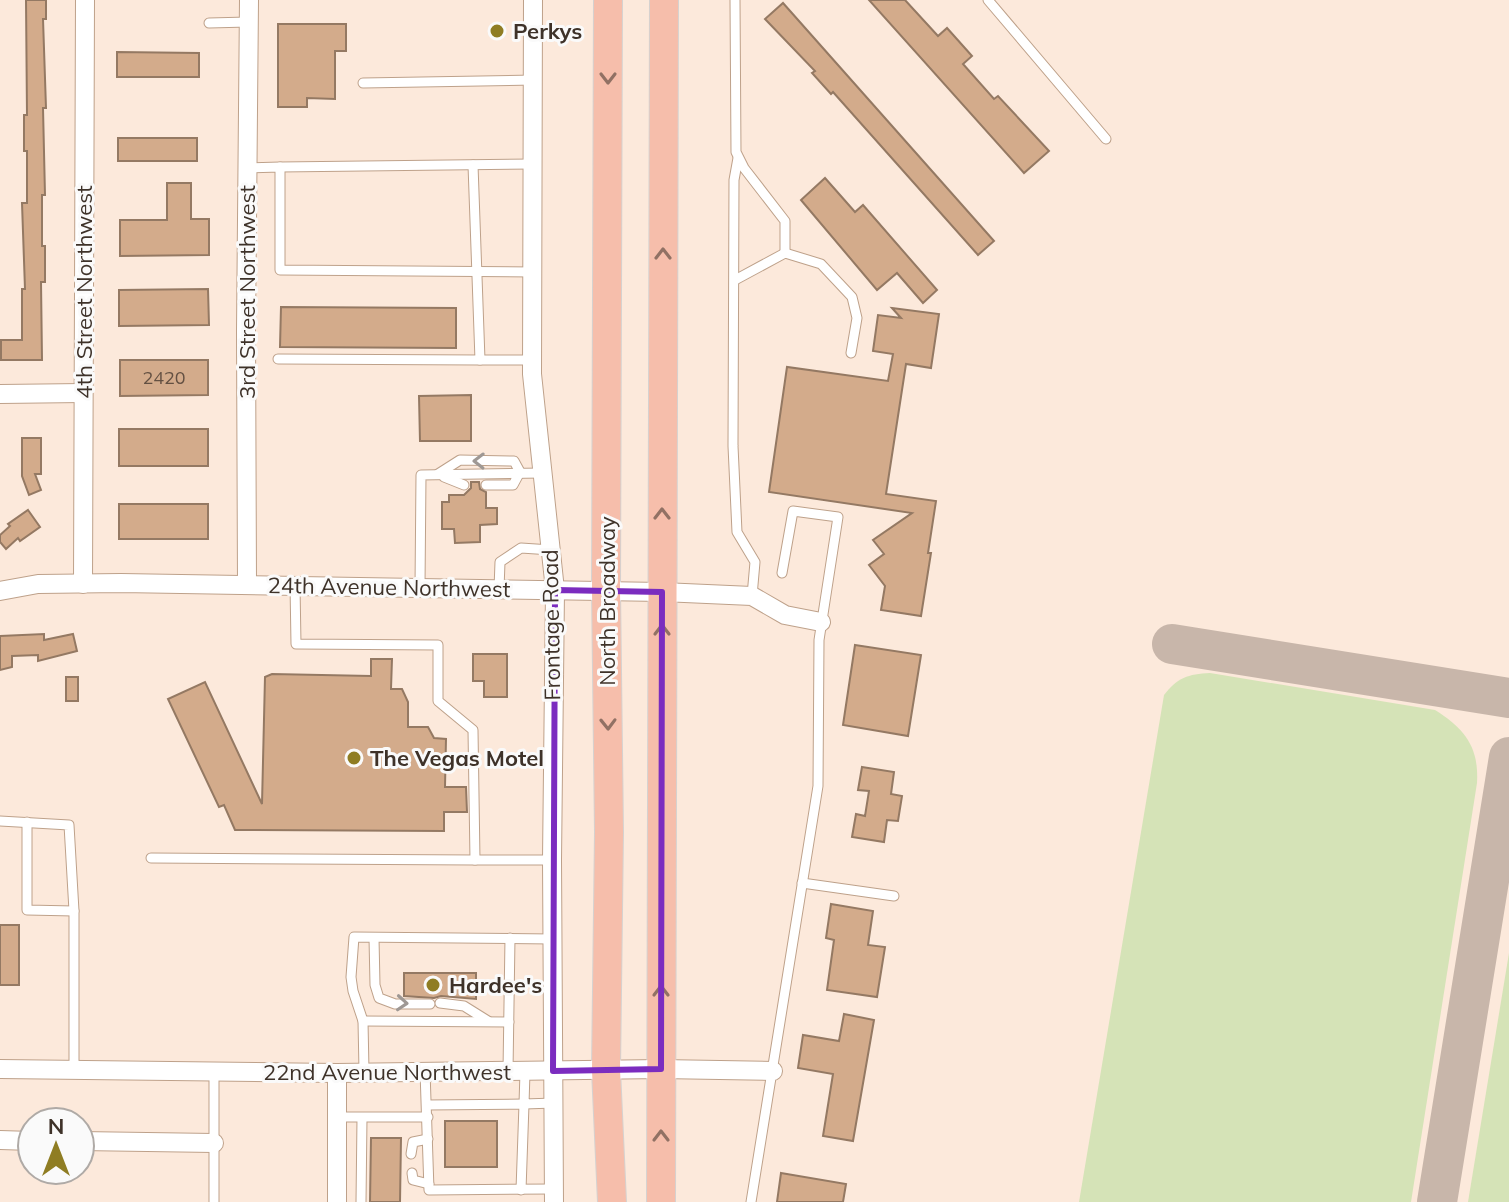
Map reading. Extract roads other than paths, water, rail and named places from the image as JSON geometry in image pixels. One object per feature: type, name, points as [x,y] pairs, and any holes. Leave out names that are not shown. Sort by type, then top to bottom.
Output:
[{"type":"main road","name":"North Broadway","points":[[608,0],[606,590],[609,832],[606,1070],[612,1202]]},
{"type":"main road","points":[[661,1202],[664,0]]},
{"type":"street","name":"4th Street Northwest","points":[[83,584],[85,0]]},
{"type":"street","name":"3rd Street Northwest","points":[[247,584],[249,0]]},
{"type":"street","name":"Frontage Road","points":[[533,0],[532,360],[555,590],[552,860],[554,1196]]},
{"type":"street","points":[[0,394],[83,393]]},
{"type":"street","name":"24th Avenue Northwest","points":[[0,591],[38,584],[295,584],[662,592],[752,596],[785,615],[821,622]]},
{"type":"street","name":"22nd Avenue Northwest","points":[[0,1069],[337,1073],[661,1069],[773,1071]]},
{"type":"street","points":[[337,1073],[337,1202]]},
{"type":"street","points":[[96,1141],[214,1143]]},
{"type":"lane","points":[[735,0],[734,134],[738,158],[734,180],[733,446],[737,532],[755,562],[752,596]]},
{"type":"lane","points":[[988,0],[1106,139]]},
{"type":"lane","points":[[209,23],[248,22]]},
{"type":"lane","points":[[363,83],[534,80]]},
{"type":"lane","points":[[738,158],[785,221],[785,253]]},
{"type":"lane","points":[[247,168],[533,164]]},
{"type":"lane","points":[[473,165],[480,360]]},
{"type":"lane","points":[[280,167],[280,270],[534,272]]},
{"type":"lane","points":[[735,280],[785,253],[821,264],[852,297],[857,318],[851,353]]},
{"type":"lane","points":[[278,359],[532,360]]},
{"type":"lane","points":[[486,485],[513,485],[520,472]]},
{"type":"lane","points":[[420,587],[421,475],[543,473]]},
{"type":"lane","points":[[437,475],[464,485]]},
{"type":"lane","points":[[751,1202],[818,786],[821,622],[838,517],[793,511],[782,573]]},
{"type":"lane","points":[[499,589],[500,562],[521,548],[551,550]]},
{"type":"lane","points":[[295,584],[296,644],[438,645],[438,701],[473,730],[475,860]]},
{"type":"lane","points":[[0,821],[69,825],[74,911],[74,1069]]},
{"type":"lane","points":[[27,822],[27,910],[74,911]]},
{"type":"lane","points":[[151,858],[552,860]]},
{"type":"lane","points":[[802,883],[894,896]]},
{"type":"lane","points":[[364,1071],[363,1021],[351,977],[354,937],[553,939]]},
{"type":"lane","points":[[374,938],[375,985],[379,998],[395,1004],[464,1006],[489,1022]]},
{"type":"lane","points":[[510,938],[509,1022],[524,1104],[521,1190]]},
{"type":"lane","points":[[363,1021],[509,1022]]},
{"type":"lane","points":[[214,1071],[214,1202]]},
{"type":"lane","points":[[425,1071],[429,1190],[521,1190],[554,1196]]},
{"type":"lane","points":[[427,1105],[554,1103]]},
{"type":"lane","points":[[338,1117],[428,1117]]},
{"type":"lane","points":[[361,1202],[362,1118]]},
{"type":"lane","points":[[411,1154],[413,1142],[428,1139]]},
{"type":"lane","points":[[412,1173],[413,1180],[429,1184]]},
{"type":"place","name":"Perkys","points":[[497,31]]},
{"type":"place","name":"The Vegas Motel","points":[[354,758]]},
{"type":"place","name":"Hardee's","points":[[433,985]]}]
